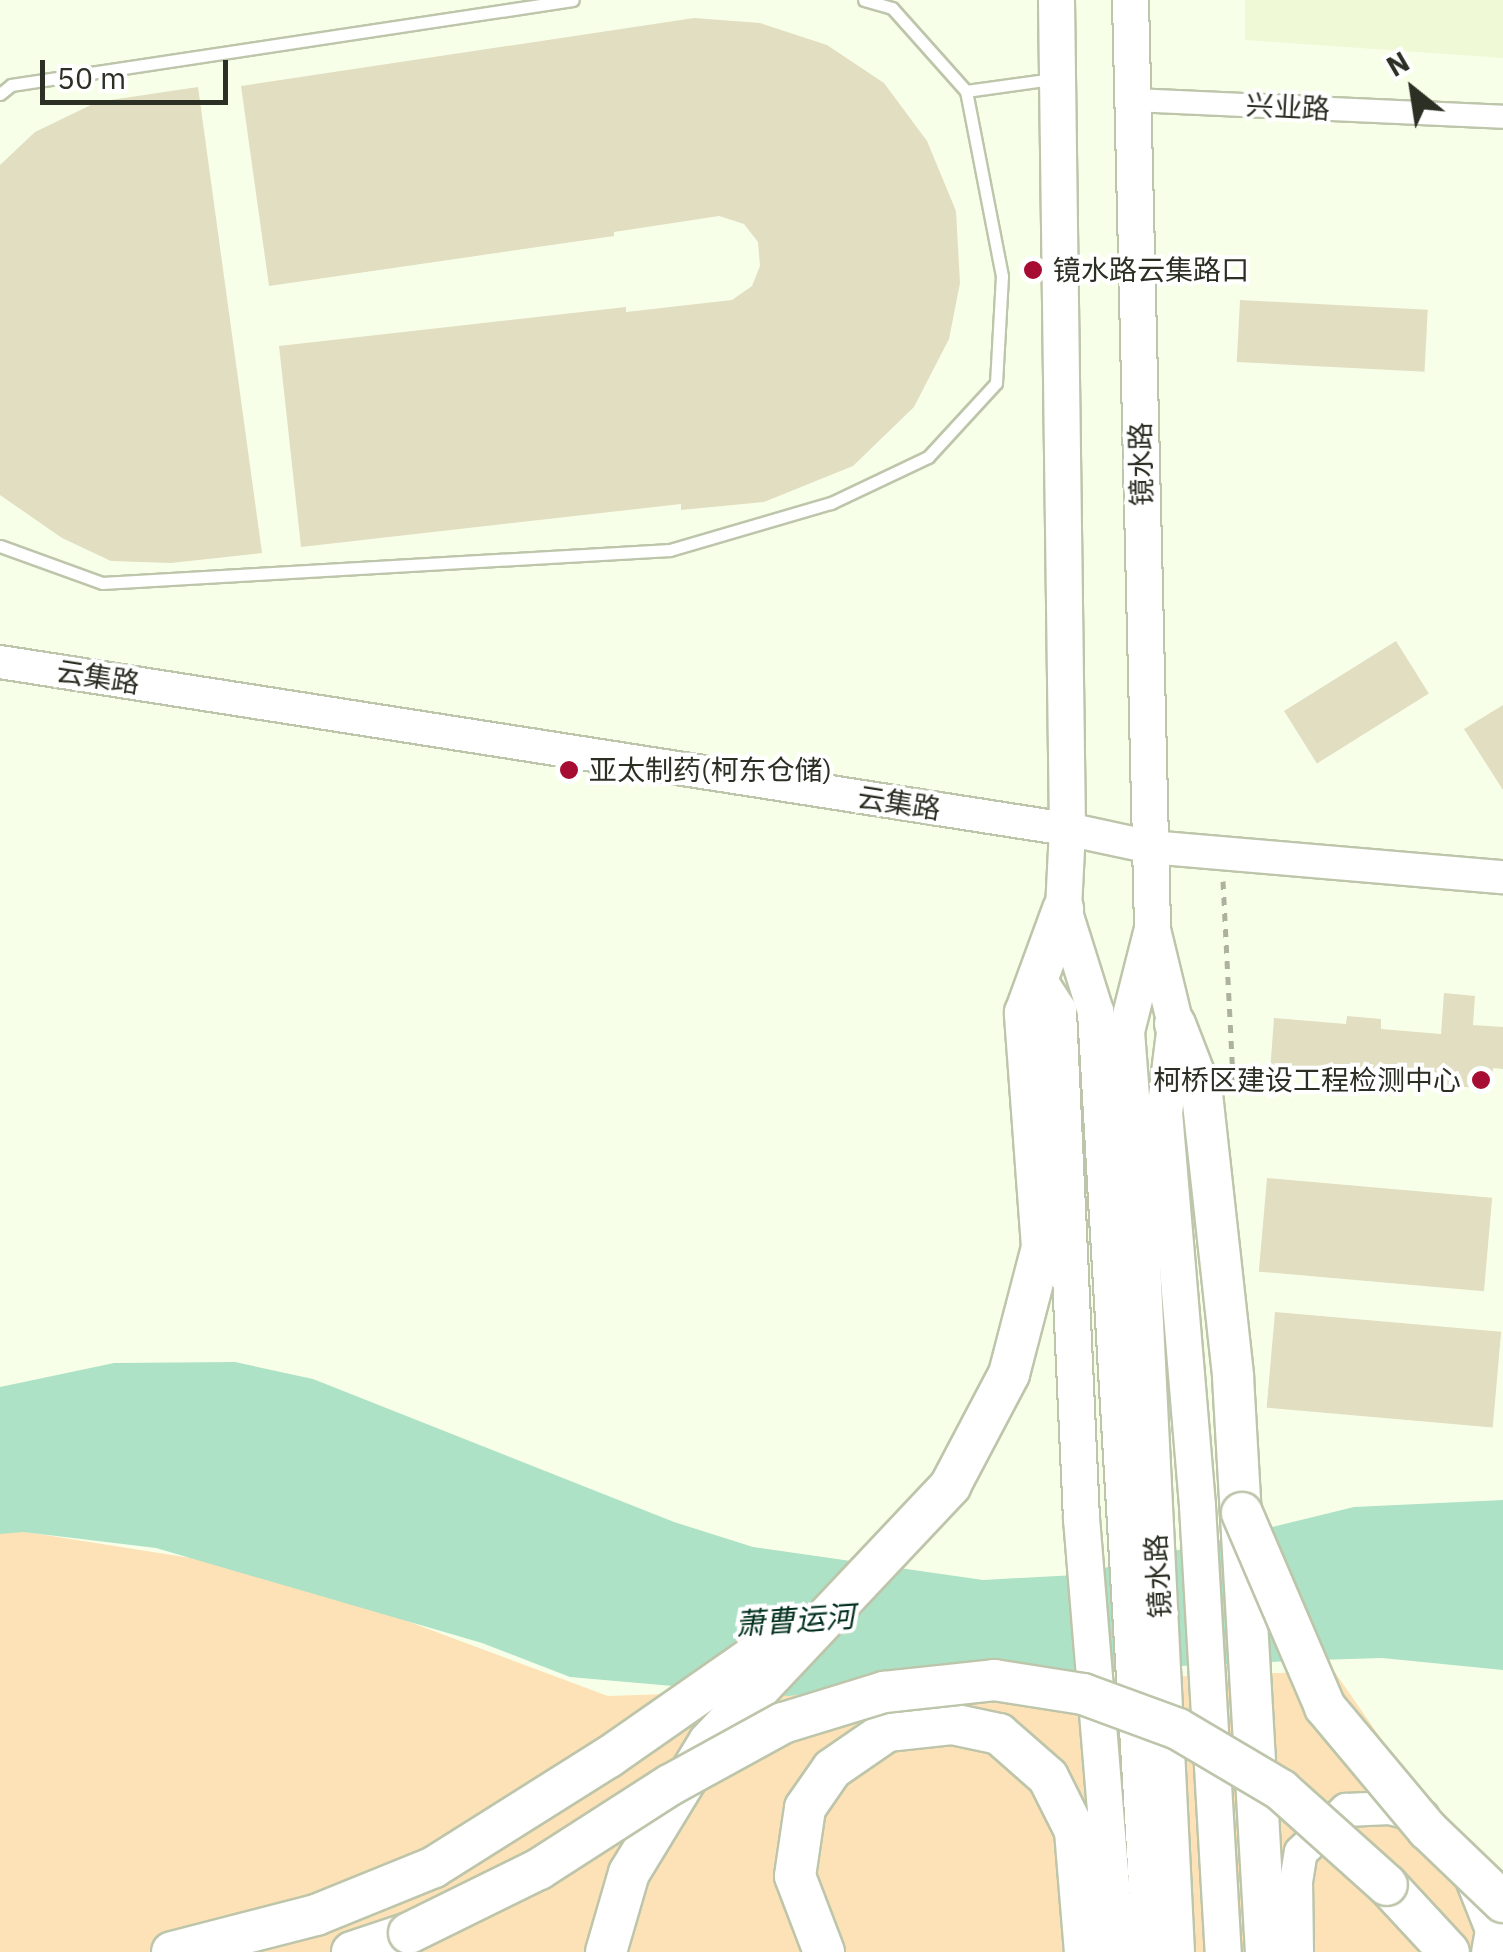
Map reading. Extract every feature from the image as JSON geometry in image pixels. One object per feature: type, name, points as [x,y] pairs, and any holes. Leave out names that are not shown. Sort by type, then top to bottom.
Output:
[{"type":"highway","points":[[606,1952],[629,1873],[708,1742],[950,1486],[1009,1374],[1042,1247],[1025,1013],[1063,909]]},
{"type":"highway","points":[[1175,1024],[1202,1094],[1233,1376],[1266,1952]]},
{"type":"highway","points":[[1242,1513],[1324,1706],[1428,1830],[1503,1902]]},
{"type":"highway","points":[[172,1952],[316,1915],[434,1867],[609,1757],[856,1585]]},
{"type":"highway","points":[[352,1952],[409,1933],[539,1869],[670,1784],[783,1724],[884,1692],[994,1680],[1083,1694],[1162,1723],[1264,1780],[1387,1885],[1449,1952]]},
{"type":"highway","points":[[824,1952],[795,1876],[805,1808],[832,1769],[886,1731],[952,1724],[998,1734],[1048,1776],[1074,1830],[1085,1952]]},
{"type":"main road","points":[[1056,0],[1067,829],[1063,909],[1094,1011],[1124,1201]]},
{"type":"main road","name":"镜水路","points":[[1130,0],[1152,929]]},
{"type":"main road","points":[[1152,929],[1175,1024],[1164,1112],[1197,1506],[1224,1952]]},
{"type":"main road","points":[[1150,1952],[1124,1201],[1126,1031],[1152,929]]},
{"type":"main road","points":[[1036,976],[1058,1010],[1081,1518],[1095,1732],[1117,1952]]},
{"type":"main road","name":"镜水路","points":[[1124,1201],[1176,1952]]},
{"type":"street","name":"兴业路","points":[[1132,100],[1503,117]]},
{"type":"street","name":"云集路","points":[[0,662],[1067,829],[1150,846],[1503,877]]},
{"type":"street","points":[[1297,1952],[1296,1882],[1301,1852],[1346,1810],[1390,1808],[1432,1819],[1474,1880],[1492,1930],[1488,1952]]},
{"type":"lane","points":[[0,94],[11,85],[572,0]]},
{"type":"lane","points":[[0,546],[102,582],[670,550],[831,503],[928,457],[996,383],[1002,276],[966,92],[892,8],[864,0]]},
{"type":"lane","points":[[966,92],[1057,79]]},
{"type":"path","points":[[1222,853],[1233,1086]]},
{"type":"shaded area","points":[[1245,0],[1503,0],[1503,58],[1245,40]]},
{"type":"shaded area","points":[[0,1531],[273,1571],[608,1696],[1334,1671],[1398,1763],[1491,1876],[1500,1952],[0,1952]]},
{"type":"water","name":"萧曹运河","points":[[235,1362],[313,1379],[674,1522],[753,1547],[983,1580],[1076,1575],[1354,1507],[1503,1500],[1503,1670],[1382,1658],[1316,1660],[977,1675],[788,1696],[570,1677],[482,1643],[156,1548],[23,1532],[0,1534],[0,1387],[114,1363]]},
{"type":"building","points":[[694,18],[760,23],[827,45],[884,83],[927,141],[956,211],[960,283],[949,339],[914,407],[853,466],[764,502],[681,510],[681,504],[301,547],[279,346],[626,307],[626,312],[732,300],[752,286],[760,266],[758,242],[744,224],[719,216],[614,232],[614,236],[269,286],[241,86]]},
{"type":"building","points":[[198,87],[262,553],[171,563],[111,561],[62,538],[0,495],[0,165],[35,132],[97,102]]},
{"type":"building","points":[[1240,300],[1428,310],[1424,372],[1237,362]]},
{"type":"building","points":[[1396,641],[1429,694],[1317,764],[1284,711]]},
{"type":"building","points":[[1503,705],[1503,790],[1464,729]]},
{"type":"building","points":[[1444,993],[1475,996],[1473,1025],[1503,1027],[1503,1069],[1493,1068],[1491,1089],[1270,1072],[1274,1018],[1346,1024],[1347,1016],[1381,1019],[1381,1029],[1441,1034]]},
{"type":"building","points":[[1267,1178],[1492,1198],[1484,1291],[1259,1272]]},
{"type":"building","points":[[1275,1312],[1501,1332],[1493,1427],[1267,1408]]},
{"type":"place","name":"镜水路云集路口","points":[[1033,270]]},
{"type":"place","name":"亚太制药(柯东仓储)","points":[[569,770]]},
{"type":"place","name":"柯桥区建设工程检测中心","points":[[1481,1080]]}]
